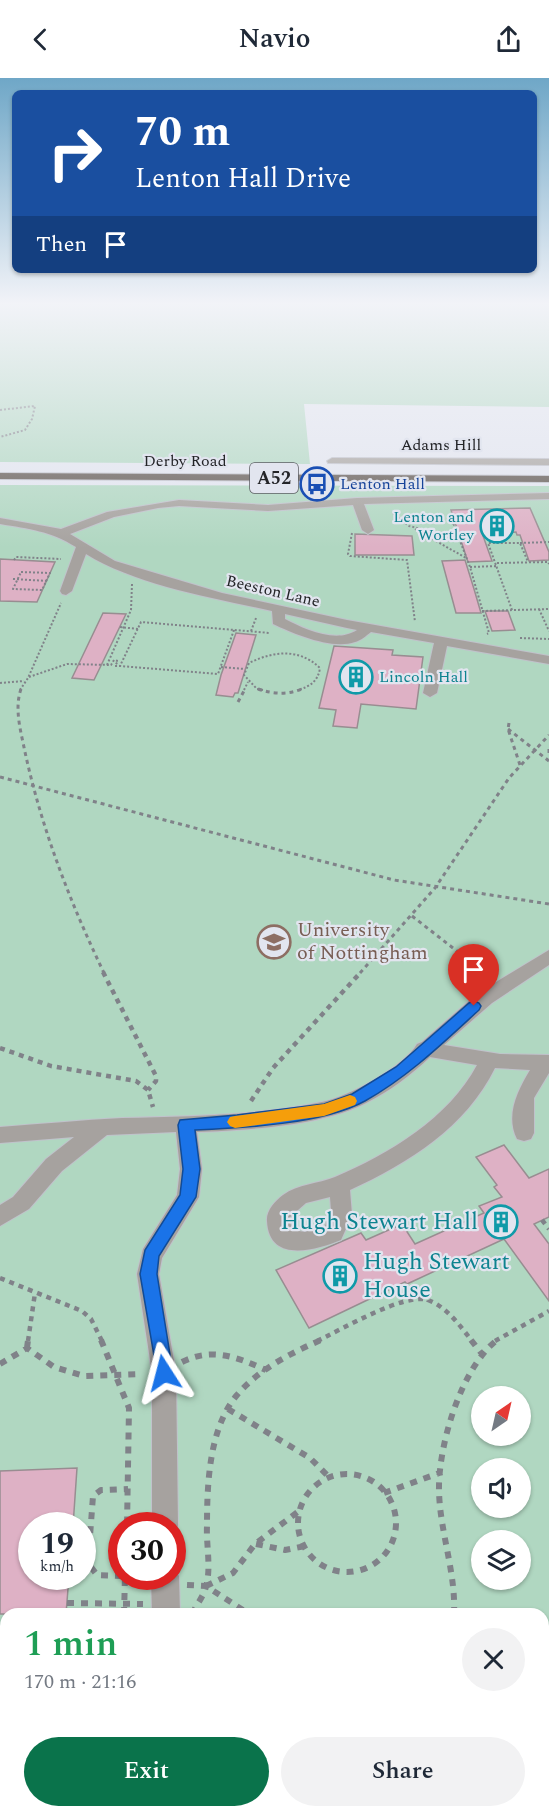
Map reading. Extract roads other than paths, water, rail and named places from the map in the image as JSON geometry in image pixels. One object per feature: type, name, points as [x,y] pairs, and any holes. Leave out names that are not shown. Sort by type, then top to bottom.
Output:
[{"type":"highway","name":"Derby Road","points":[[0,476],[549,479]]},
{"type":"street","name":"Adams Hill","points":[[332,460],[549,462]]},
{"type":"street","points":[[61,533],[111,514],[158,505],[198,502],[268,508],[376,500],[516,501],[549,496]]},
{"type":"street","points":[[357,501],[368,530]]},
{"type":"street","name":"Beeston Lane","points":[[0,521],[29,524],[61,533],[111,564],[134,572],[278,609],[278,621],[293,629],[314,635],[352,639],[368,628],[441,641]]},
{"type":"street","points":[[49,581],[68,586],[82,547]]},
{"type":"street","points":[[430,693],[441,641],[549,660]]},
{"type":"street","points":[[0,1135],[103,1127],[237,1122],[324,1110],[358,1098],[402,1071],[464,1015],[502,986],[549,956]]},
{"type":"street","points":[[424,1049],[490,1059],[546,1064],[524,1098],[522,1117],[524,1133]]},
{"type":"street","points":[[338,1186],[368,1172],[442,1123],[470,1095],[490,1059]]},
{"type":"street","points":[[165,1512],[164,1373],[148,1274],[151,1256],[160,1237],[188,1197],[192,1169],[186,1125]]},
{"type":"street","points":[[0,1217],[21,1203],[54,1165],[103,1127]]},
{"type":"place","name":"Lenton Hall","points":[[317,484]]},
{"type":"place","name":"Lenton and Wortley","points":[[497,526]]},
{"type":"place","name":"Lincoln Hall","points":[[356,677]]},
{"type":"place","name":"University of Nottingham","points":[[274,942]]},
{"type":"place","name":"Hugh Stewart Hall","points":[[501,1222]]},
{"type":"place","name":"Hugh Stewart House","points":[[340,1276]]}]
